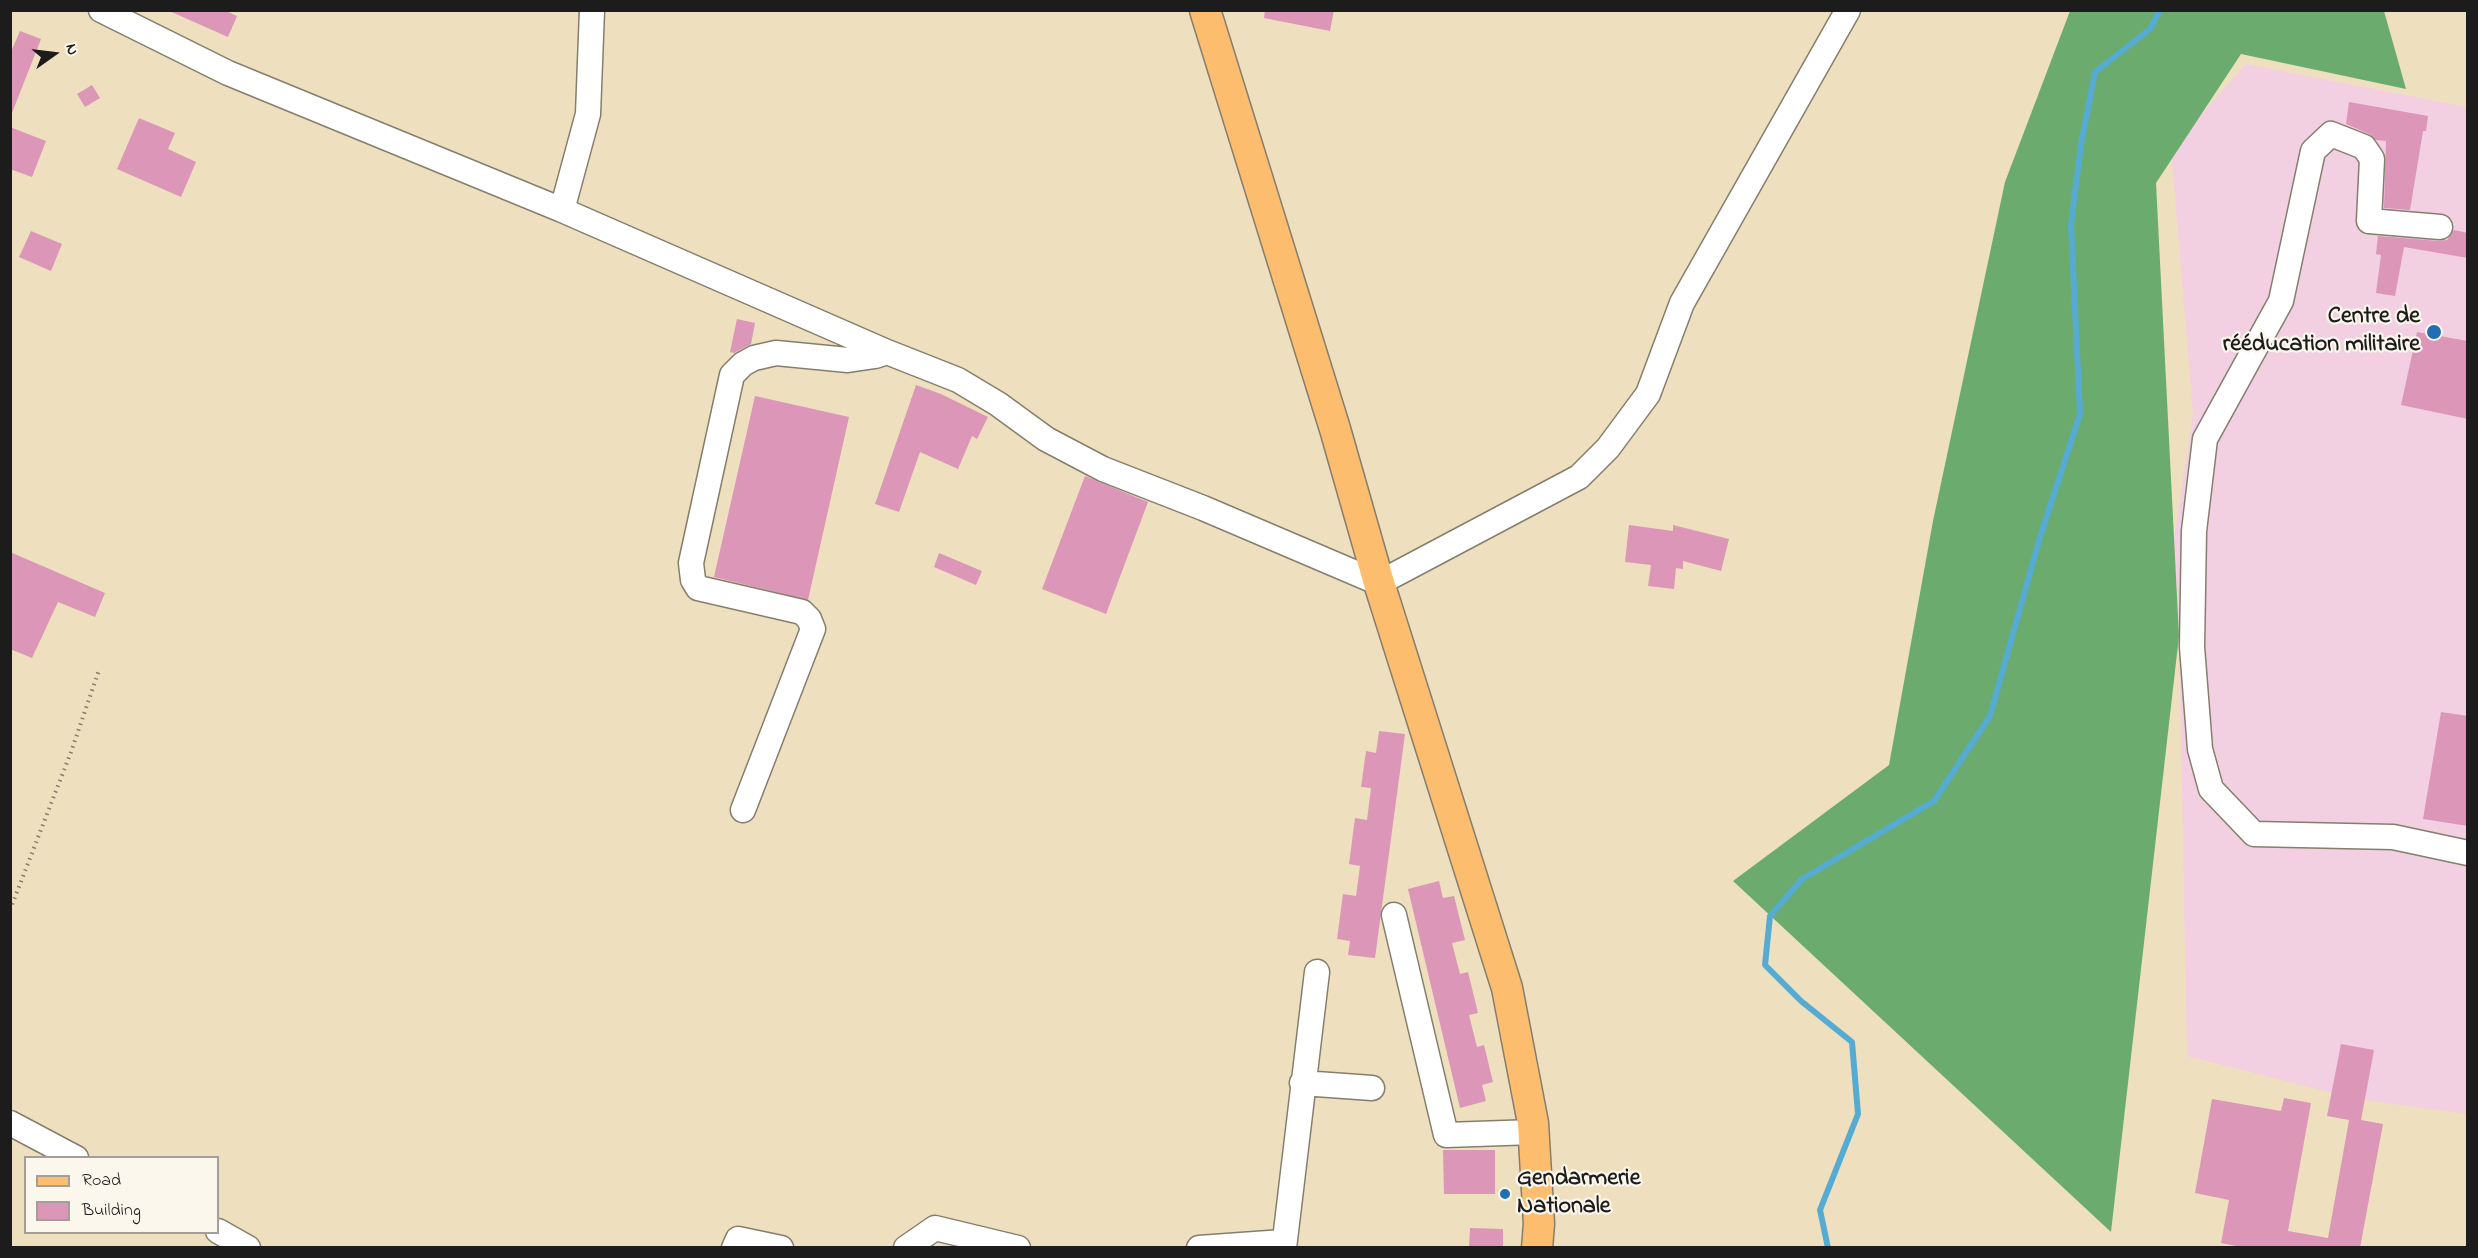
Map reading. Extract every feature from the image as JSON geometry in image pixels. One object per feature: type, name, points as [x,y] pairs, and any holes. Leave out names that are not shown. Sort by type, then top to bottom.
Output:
[{"type":"main road","points":[[1205,10],[1335,429],[1379,583],[1507,988],[1534,1132],[1539,1224],[1537,1248]]},
{"type":"street","points":[[102,10],[228,72],[562,210],[887,352],[958,380],[998,404],[1046,439],[1102,469],[1203,508],[1379,583],[1579,477],[1608,448],[1648,394],[1682,303],[1848,10]]},
{"type":"street","points":[[562,210],[588,114],[592,10]]},
{"type":"street","points":[[2429,226],[2369,221],[2372,159],[2364,147],[2331,134],[2313,151],[2281,301],[2205,439],[2194,531],[2192,647],[2200,749],[2211,789],[2254,834],[2393,837],[2468,853]]},
{"type":"street","points":[[743,810],[813,629],[809,619],[802,612],[698,588],[693,580],[692,563],[732,375],[743,364],[754,358],[776,353],[848,360],[887,352]]},
{"type":"street","points":[[1394,915],[1446,1135],[1534,1132]]},
{"type":"street","points":[[1199,1248],[1284,1245],[1317,972]]},
{"type":"street","points":[[1302,1083],[1372,1088]]},
{"type":"street","points":[[10,1123],[72,1156]]},
{"type":"street","points":[[906,1248],[935,1228],[1018,1248]]},
{"type":"street","points":[[219,1232],[248,1248]]},
{"type":"street","points":[[734,1248],[738,1239],[782,1248]]},
{"type":"path","points":[[10,910],[71,752],[99,670]]},
{"type":"shaded area","points":[[2246,64],[2467,107],[2467,1114],[2356,1099],[2187,1056],[2179,634],[2174,539],[2193,414],[2171,148]]},
{"type":"green space","points":[[2070,11],[2384,11],[2406,89],[2241,54],[2156,183],[2179,636],[2111,1232],[1733,881],[1889,765],[1933,521],[2005,182]]},
{"type":"building","points":[[167,10],[224,10],[237,16],[228,37]]},
{"type":"building","points":[[1265,10],[1334,10],[1330,31],[1264,18]]},
{"type":"building","points":[[20,31],[41,39],[12,113],[10,54]]},
{"type":"building","points":[[92,85],[100,98],[85,107],[77,94]]},
{"type":"building","points":[[2349,102],[2428,116],[2426,131],[2423,131],[2410,210],[2384,208],[2386,141],[2376,140],[2369,134],[2346,124]]},
{"type":"building","points":[[139,118],[175,133],[168,149],[196,162],[181,197],[117,169]]},
{"type":"building","points":[[10,127],[46,141],[32,177],[10,169]]},
{"type":"building","points":[[2454,230],[2468,233],[2468,258],[2404,247],[2395,296],[2376,293],[2381,255],[2376,254],[2378,236],[2439,241],[2447,240]]},
{"type":"building","points":[[31,231],[62,244],[51,271],[19,257]]},
{"type":"building","points":[[737,319],[755,323],[751,344],[734,353],[730,352]]},
{"type":"building","points":[[2417,332],[2468,341],[2468,419],[2401,405]]},
{"type":"building","points":[[916,385],[941,394],[988,417],[977,439],[972,436],[958,469],[920,452],[899,512],[875,504]]},
{"type":"building","points":[[755,396],[849,417],[808,600],[714,577]]},
{"type":"building","points":[[1085,476],[1148,502],[1106,614],[1042,589]]},
{"type":"building","points":[[1629,525],[1673,531],[1673,525],[1729,539],[1721,571],[1683,561],[1683,569],[1676,568],[1674,589],[1648,586],[1651,565],[1625,562]]},
{"type":"building","points":[[10,552],[105,593],[95,617],[58,602],[32,658],[10,649]]},
{"type":"building","points":[[939,553],[982,571],[976,585],[934,567]]},
{"type":"building","points":[[2441,712],[2468,716],[2468,826],[2423,819]]},
{"type":"building","points":[[1379,731],[1405,734],[1375,958],[1348,955],[1350,941],[1337,939],[1343,894],[1356,896],[1360,866],[1349,864],[1355,818],[1367,820],[1371,788],[1361,787],[1366,751],[1376,753]]},
{"type":"building","points":[[1439,881],[1443,898],[1454,896],[1465,940],[1452,943],[1460,974],[1468,972],[1478,1013],[1469,1015],[1477,1047],[1484,1045],[1493,1082],[1482,1085],[1486,1101],[1460,1108],[1408,889]]},
{"type":"building","points":[[2341,1044],[2374,1050],[2361,1120],[2383,1124],[2360,1248],[2246,1248],[2221,1243],[2229,1200],[2195,1193],[2212,1099],[2281,1111],[2284,1098],[2311,1103],[2288,1231],[2328,1238],[2349,1120],[2327,1116]]},
{"type":"building","points":[[1443,1150],[1495,1150],[1495,1194],[1444,1194]]},
{"type":"building","points":[[1470,1228],[1503,1229],[1503,1248],[1469,1248]]},
{"type":"waterway","points":[[1828,1248],[1820,1210],[1858,1114],[1852,1042],[1801,1001],[1765,965],[1770,916],[1802,879],[1934,801],[1990,716],[2040,537],[2080,414],[2071,224],[2081,144],[2095,72],[2150,29],[2160,10]]},
{"type":"place","name":"Centre de rééducation militaire","points":[[2434,332]]},
{"type":"place","name":"Gendarmerie Nationale","points":[[1505,1194]]}]
